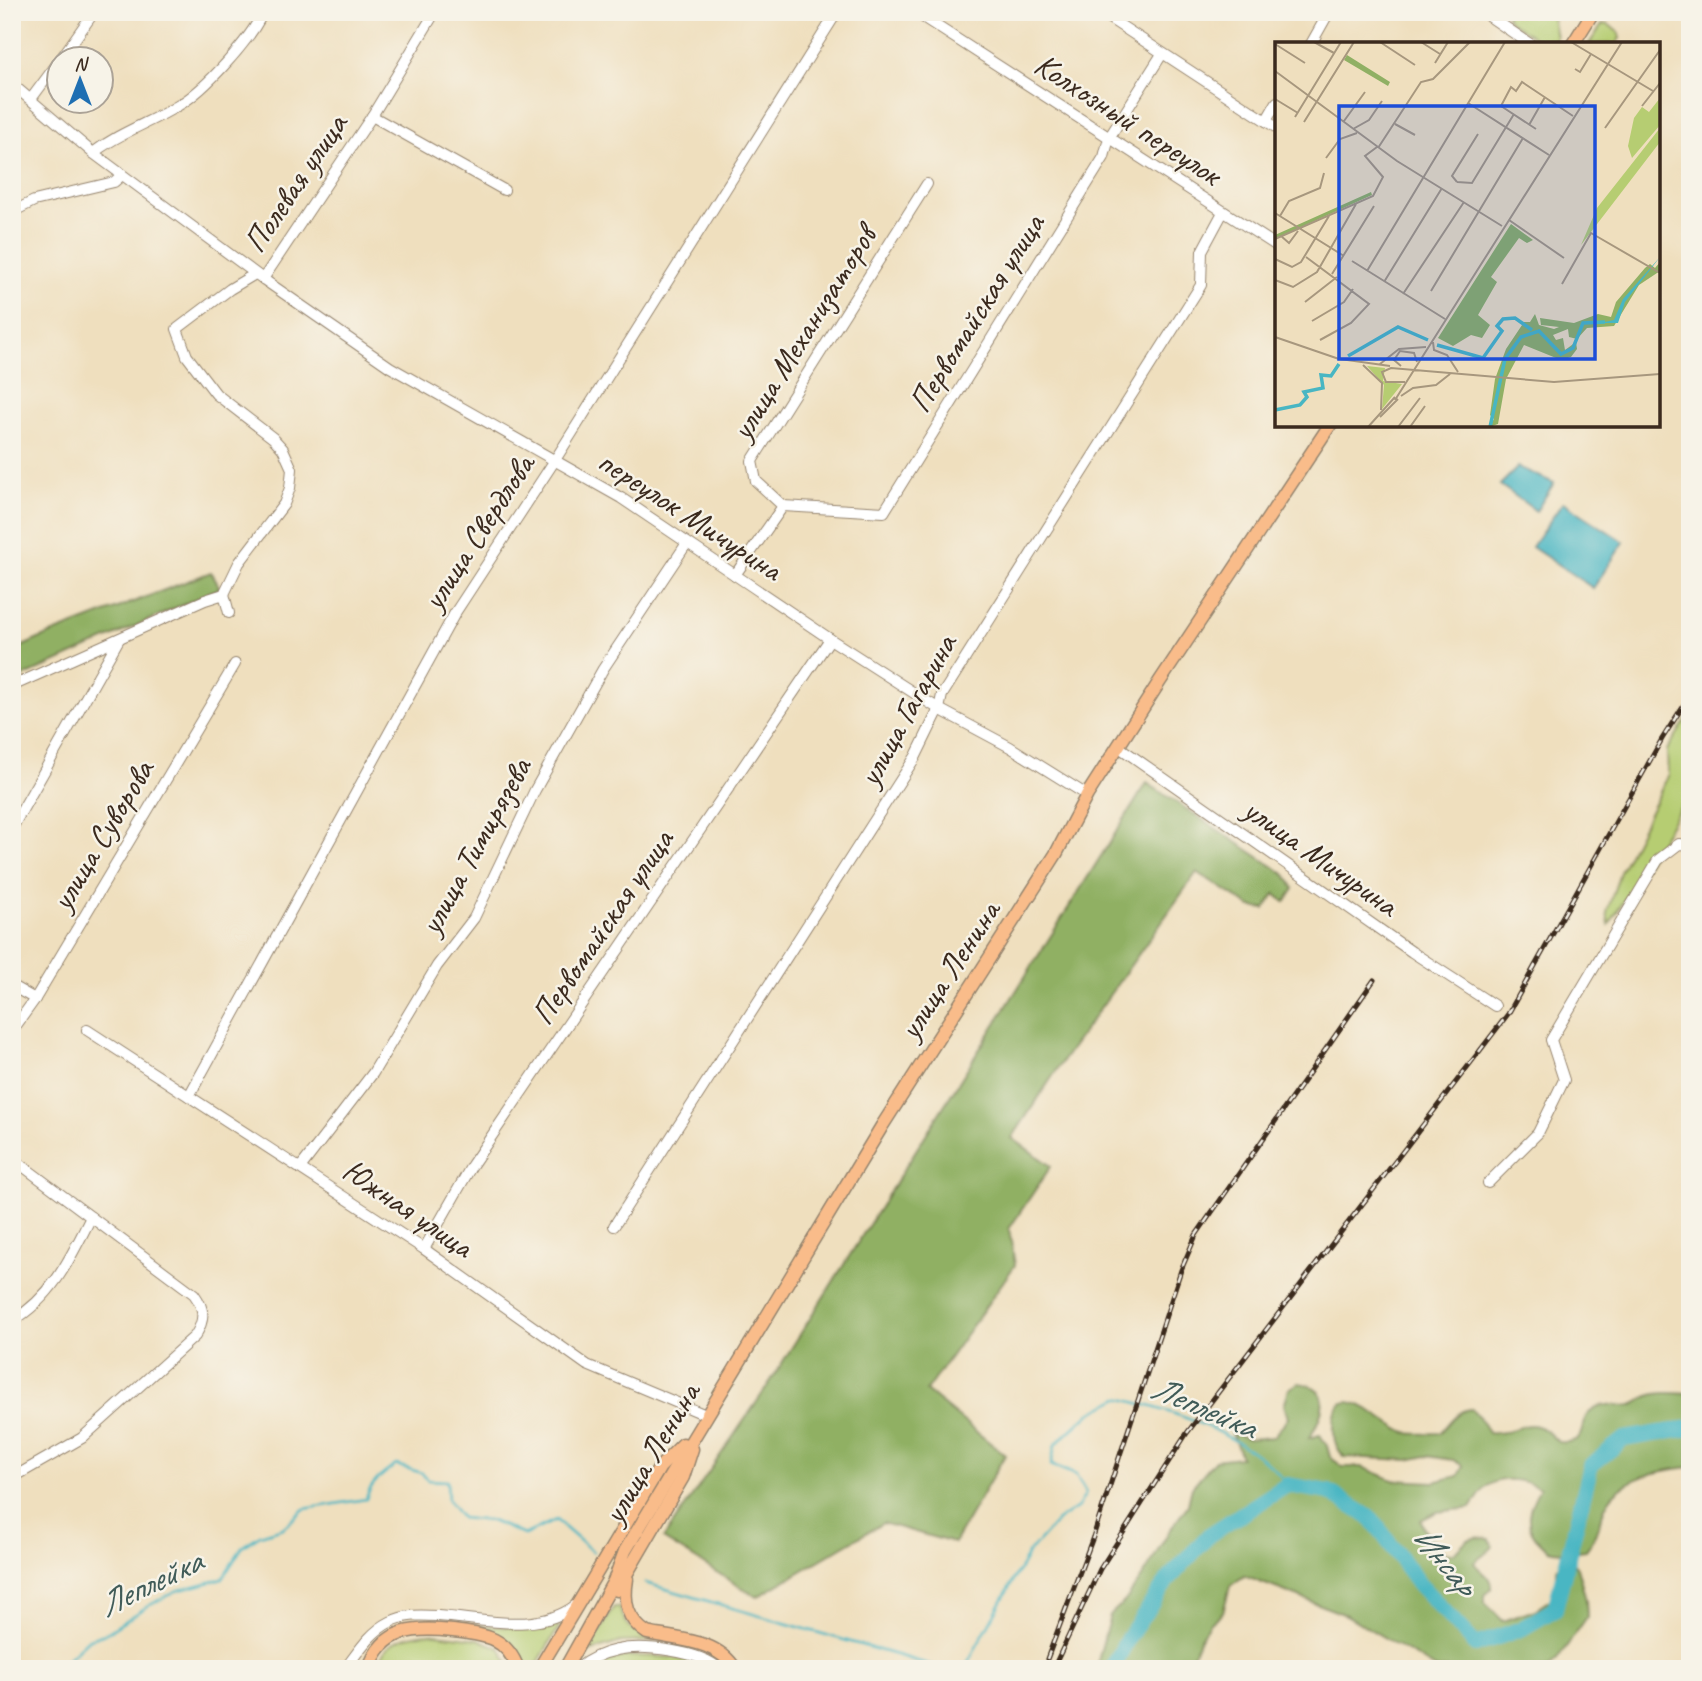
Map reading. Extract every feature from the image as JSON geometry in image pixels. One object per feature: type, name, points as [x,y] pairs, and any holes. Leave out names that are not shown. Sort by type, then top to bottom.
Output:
[{"type":"main road","points":[[1574,42],[1593,12]]},
{"type":"main road","name":"улица Ленина","points":[[625,1552],[882,1126],[1056,854],[1087,796],[1167,670],[1329,427]]},
{"type":"main road","points":[[576,1669],[629,1569],[683,1477],[698,1428]]},
{"type":"main road","points":[[539,1669],[660,1467],[698,1428]]},
{"type":"main road","points":[[547,1669],[603,1577],[625,1552]]},
{"type":"main road","points":[[565,1669],[614,1581],[625,1552]]},
{"type":"main road","points":[[629,1569],[625,1590],[627,1611],[639,1628],[647,1633],[706,1645],[722,1654],[735,1669]]},
{"type":"main road","points":[[369,1669],[379,1648],[391,1637],[407,1630],[432,1629],[481,1634],[498,1641],[508,1648],[518,1669]]},
{"type":"street","points":[[70,46],[94,12]]},
{"type":"street","points":[[93,153],[111,138],[181,104],[201,89],[257,25],[263,12]]},
{"type":"street","name":"Полевая улица","points":[[259,276],[372,116],[435,12]]},
{"type":"street","name":"улица Свердлова","points":[[189,1096],[455,613],[555,460],[837,12]]},
{"type":"street","name":"Колхозный переулок","points":[[915,12],[1275,245]]},
{"type":"street","points":[[1100,12],[1275,127]]},
{"type":"street","points":[[1312,42],[1329,12]]},
{"type":"street","points":[[1483,12],[1527,42]]},
{"type":"street","name":"Первомайская улица","points":[[783,506],[884,512],[1104,157],[1110,138],[1162,54]]},
{"type":"street","points":[[31,99],[46,79]]},
{"type":"street","points":[[12,84],[93,153],[259,276],[230,289],[177,329],[187,356],[216,394],[273,438],[284,449],[292,469],[290,488],[284,504],[239,563],[224,594],[229,613]]},
{"type":"street","points":[[1266,121],[1275,106]]},
{"type":"street","name":"Полевая улица","points":[[372,116],[504,190]]},
{"type":"street","points":[[12,212],[34,201],[114,182],[122,175]]},
{"type":"street","name":"улица Механизаторов","points":[[783,506],[756,481],[752,461],[927,184]]},
{"type":"street","name":"улица Гагарина","points":[[614,1226],[916,756],[939,709],[942,695],[1201,285],[1202,251],[1223,212]]},
{"type":"street","name":"переулок Мичурина","points":[[259,276],[390,367],[621,498],[939,709],[1010,747],[1087,796]]},
{"type":"street","points":[[735,575],[783,506]]},
{"type":"street","name":"улица Тимирязева","points":[[300,1168],[373,1073],[437,966],[474,918],[535,790],[603,668],[687,543]]},
{"type":"street","points":[[12,686],[224,594]]},
{"type":"street","points":[[12,828],[119,638]]},
{"type":"street","name":"Первомайская улица","points":[[424,1249],[472,1165],[830,639]]},
{"type":"street","name":"улица Суворова","points":[[12,1031],[35,999],[235,664]]},
{"type":"street","name":"улица Мичурина","points":[[1119,747],[1412,952],[1495,1006]]},
{"type":"street","points":[[1488,1183],[1538,1133],[1564,1080],[1551,1040],[1658,860],[1679,844],[1690,845]]},
{"type":"street","points":[[12,986],[35,999]]},
{"type":"street","name":"Южная улица","points":[[87,1030],[424,1249],[587,1365],[706,1415]]},
{"type":"street","points":[[12,1158],[194,1294],[204,1315],[195,1336],[82,1438],[12,1478]]},
{"type":"street","points":[[12,1321],[36,1304],[52,1287],[92,1217]]},
{"type":"street","points":[[345,1669],[375,1633],[402,1617],[435,1616],[531,1622],[557,1617],[579,1602]]},
{"type":"street","points":[[576,1669],[600,1655],[619,1649],[636,1648],[699,1657],[713,1662],[719,1669]]},
{"type":"green space","points":[[1506,12],[1551,12],[1556,37],[1554,42],[1541,42],[1508,20]]},
{"type":"green space","points":[[1608,24],[1619,33],[1617,42],[1590,42],[1602,25]]},
{"type":"green space","points":[[211,572],[220,588],[12,682],[12,651]]},
{"type":"green space","points":[[1690,714],[1690,792],[1609,925],[1607,912],[1620,872],[1668,776],[1667,750]]},
{"type":"green space","points":[[1147,783],[1286,875],[1294,889],[1285,902],[1275,894],[1265,909],[1251,907],[1197,872],[1064,1059],[1012,1138],[1051,1166],[1009,1229],[1015,1265],[926,1391],[1005,1455],[954,1543],[883,1523],[757,1597],[663,1539],[765,1390]]},
{"type":"green space","points":[[1299,1383],[1311,1386],[1322,1397],[1321,1413],[1309,1438],[1320,1435],[1330,1457],[1343,1467],[1362,1467],[1393,1480],[1434,1482],[1458,1476],[1463,1466],[1453,1460],[1427,1456],[1408,1460],[1345,1457],[1337,1447],[1334,1437],[1335,1414],[1341,1404],[1350,1402],[1362,1406],[1407,1433],[1440,1433],[1458,1414],[1472,1409],[1488,1433],[1531,1425],[1547,1432],[1558,1442],[1568,1442],[1579,1437],[1586,1417],[1601,1406],[1631,1405],[1656,1394],[1690,1394],[1690,1467],[1655,1473],[1621,1488],[1606,1505],[1586,1550],[1553,1551],[1547,1549],[1534,1536],[1529,1516],[1540,1488],[1521,1481],[1495,1482],[1484,1490],[1471,1508],[1437,1512],[1421,1520],[1430,1539],[1446,1554],[1454,1553],[1473,1538],[1489,1539],[1493,1546],[1474,1563],[1491,1584],[1491,1589],[1485,1595],[1485,1603],[1503,1621],[1535,1610],[1556,1596],[1556,1569],[1561,1562],[1570,1562],[1577,1567],[1586,1600],[1587,1617],[1557,1660],[1547,1669],[1437,1669],[1346,1615],[1244,1576],[1230,1586],[1223,1612],[1210,1623],[1200,1638],[1187,1669],[1096,1669],[1110,1615],[1125,1601],[1147,1570],[1188,1505],[1192,1487],[1215,1460],[1241,1457],[1232,1433],[1249,1439],[1273,1437],[1288,1418],[1284,1405],[1289,1389]]},
{"type":"green space","points":[[614,1607],[619,1607],[624,1619],[641,1636],[654,1641],[621,1642],[588,1652]]},
{"type":"green space","points":[[556,1623],[559,1627],[534,1669],[525,1669],[517,1652],[504,1640],[471,1625],[525,1628]]},
{"type":"green space","points":[[428,1633],[478,1639],[500,1648],[512,1669],[375,1669],[389,1646],[409,1636]]},
{"type":"green space","points":[[630,1656],[681,1659],[709,1669],[591,1669],[612,1659]]},
{"type":"water","points":[[1518,467],[1554,483],[1536,511],[1500,485]]},
{"type":"water","points":[[1563,502],[1624,542],[1593,588],[1532,547]]},
{"type":"waterway","name":"Леплейка","points":[[964,1669],[1029,1552],[1057,1521],[1078,1507],[1086,1493],[1076,1475],[1051,1465],[1055,1445],[1090,1413],[1119,1398],[1177,1415],[1214,1430],[1249,1449],[1271,1466],[1287,1485]]},
{"type":"waterway","name":"Инсар","points":[[1112,1669],[1128,1638],[1167,1581],[1209,1535],[1287,1485],[1329,1492],[1372,1519],[1419,1584],[1476,1645],[1521,1629],[1555,1609],[1591,1465],[1624,1439],[1690,1428]]},
{"type":"waterway","name":"Леплейка","points":[[63,1663],[89,1639],[105,1634],[176,1591],[222,1579],[243,1546],[260,1535],[283,1528],[304,1509],[366,1499],[374,1484],[396,1465],[422,1473],[427,1480],[447,1481],[448,1500],[461,1518],[491,1521],[524,1535],[556,1520],[593,1552]]},
{"type":"waterway","name":"Леплейка","points":[[645,1583],[945,1669]]},
{"type":"railway","points":[[1053,1669],[1100,1569],[1187,1433],[1508,1014],[1662,739],[1690,695]]},
{"type":"railway","points":[[1047,1659],[1093,1537],[1181,1270],[1196,1235],[1374,980]]}]
